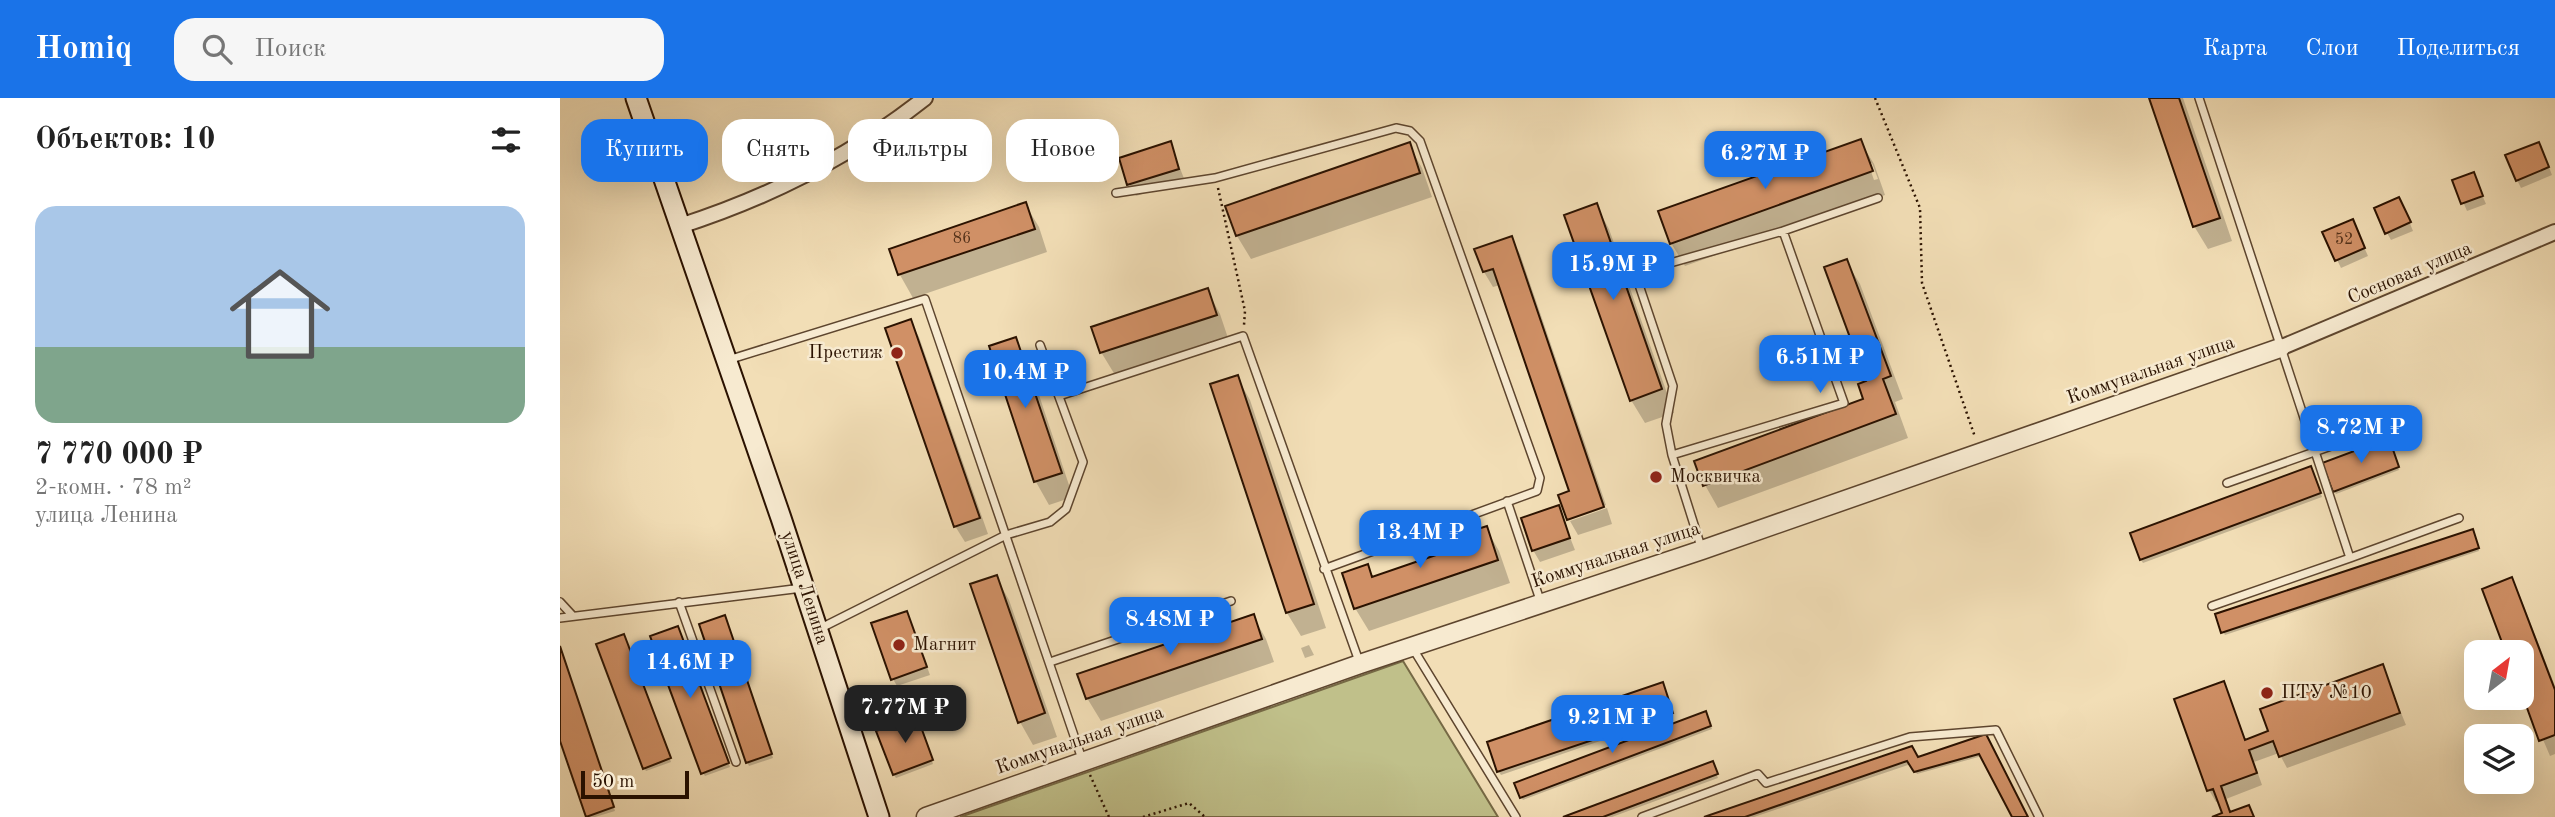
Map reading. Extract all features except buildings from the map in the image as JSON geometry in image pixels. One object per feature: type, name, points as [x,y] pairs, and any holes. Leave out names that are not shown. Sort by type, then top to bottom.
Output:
[{"type":"main road","name":"улица Ленина","points":[[636,98],[819,629],[879,817]]},
{"type":"street","points":[[680,226],[714,215],[848,152],[887,128],[925,98]]},
{"type":"street","name":"Сосновая улица","points":[[2280,348],[2555,232]]},
{"type":"street","name":"Коммунальная улица","points":[[926,817],[1360,664],[1702,550],[2280,348]]},
{"type":"lane","points":[[2199,98],[2350,558]]},
{"type":"lane","points":[[1116,193],[1215,178],[1396,128],[1410,131],[1420,141],[1540,478],[1537,491],[1324,569]]},
{"type":"lane","points":[[1702,550],[1672,455],[1666,424],[1674,386],[1635,274],[1783,231],[1878,198]]},
{"type":"lane","points":[[1672,455],[1844,403],[1783,231]]},
{"type":"lane","points":[[725,361],[925,299],[1084,762]]},
{"type":"lane","points":[[1059,396],[1242,336],[1360,664]]},
{"type":"lane","points":[[819,629],[1006,535],[1050,522],[1066,509],[1083,462],[1040,345]]},
{"type":"lane","points":[[2227,483],[2365,434]]},
{"type":"lane","points":[[1507,502],[1541,603]]},
{"type":"lane","points":[[2211,606],[2459,518]]},
{"type":"lane","points":[[560,618],[804,587]]},
{"type":"lane","points":[[1050,662],[1231,601]]},
{"type":"lane","points":[[560,602],[572,615]]},
{"type":"lane","points":[[680,602],[736,762]]},
{"type":"lane","points":[[1412,646],[1516,817]]},
{"type":"lane","points":[[1642,817],[1758,774],[1766,783],[1910,737],[1996,730],[2039,817]]},
{"type":"path","points":[[1875,98],[1920,208],[1922,283],[1980,453]]},
{"type":"path","points":[[1215,178],[1245,311],[1242,336]]},
{"type":"path","points":[[1084,762],[1109,817]]},
{"type":"path","points":[[1143,817],[1189,803],[1205,817]]},
{"type":"green space","points":[[1403,661],[1498,817],[960,817]]},
{"type":"place","name":"Престиж","points":[[897,353]]},
{"type":"place","name":"Москвичка","points":[[1656,477]]},
{"type":"place","name":"Магнит","points":[[899,645]]},
{"type":"place","name":"ПТУ №10","points":[[2267,693]]}]
